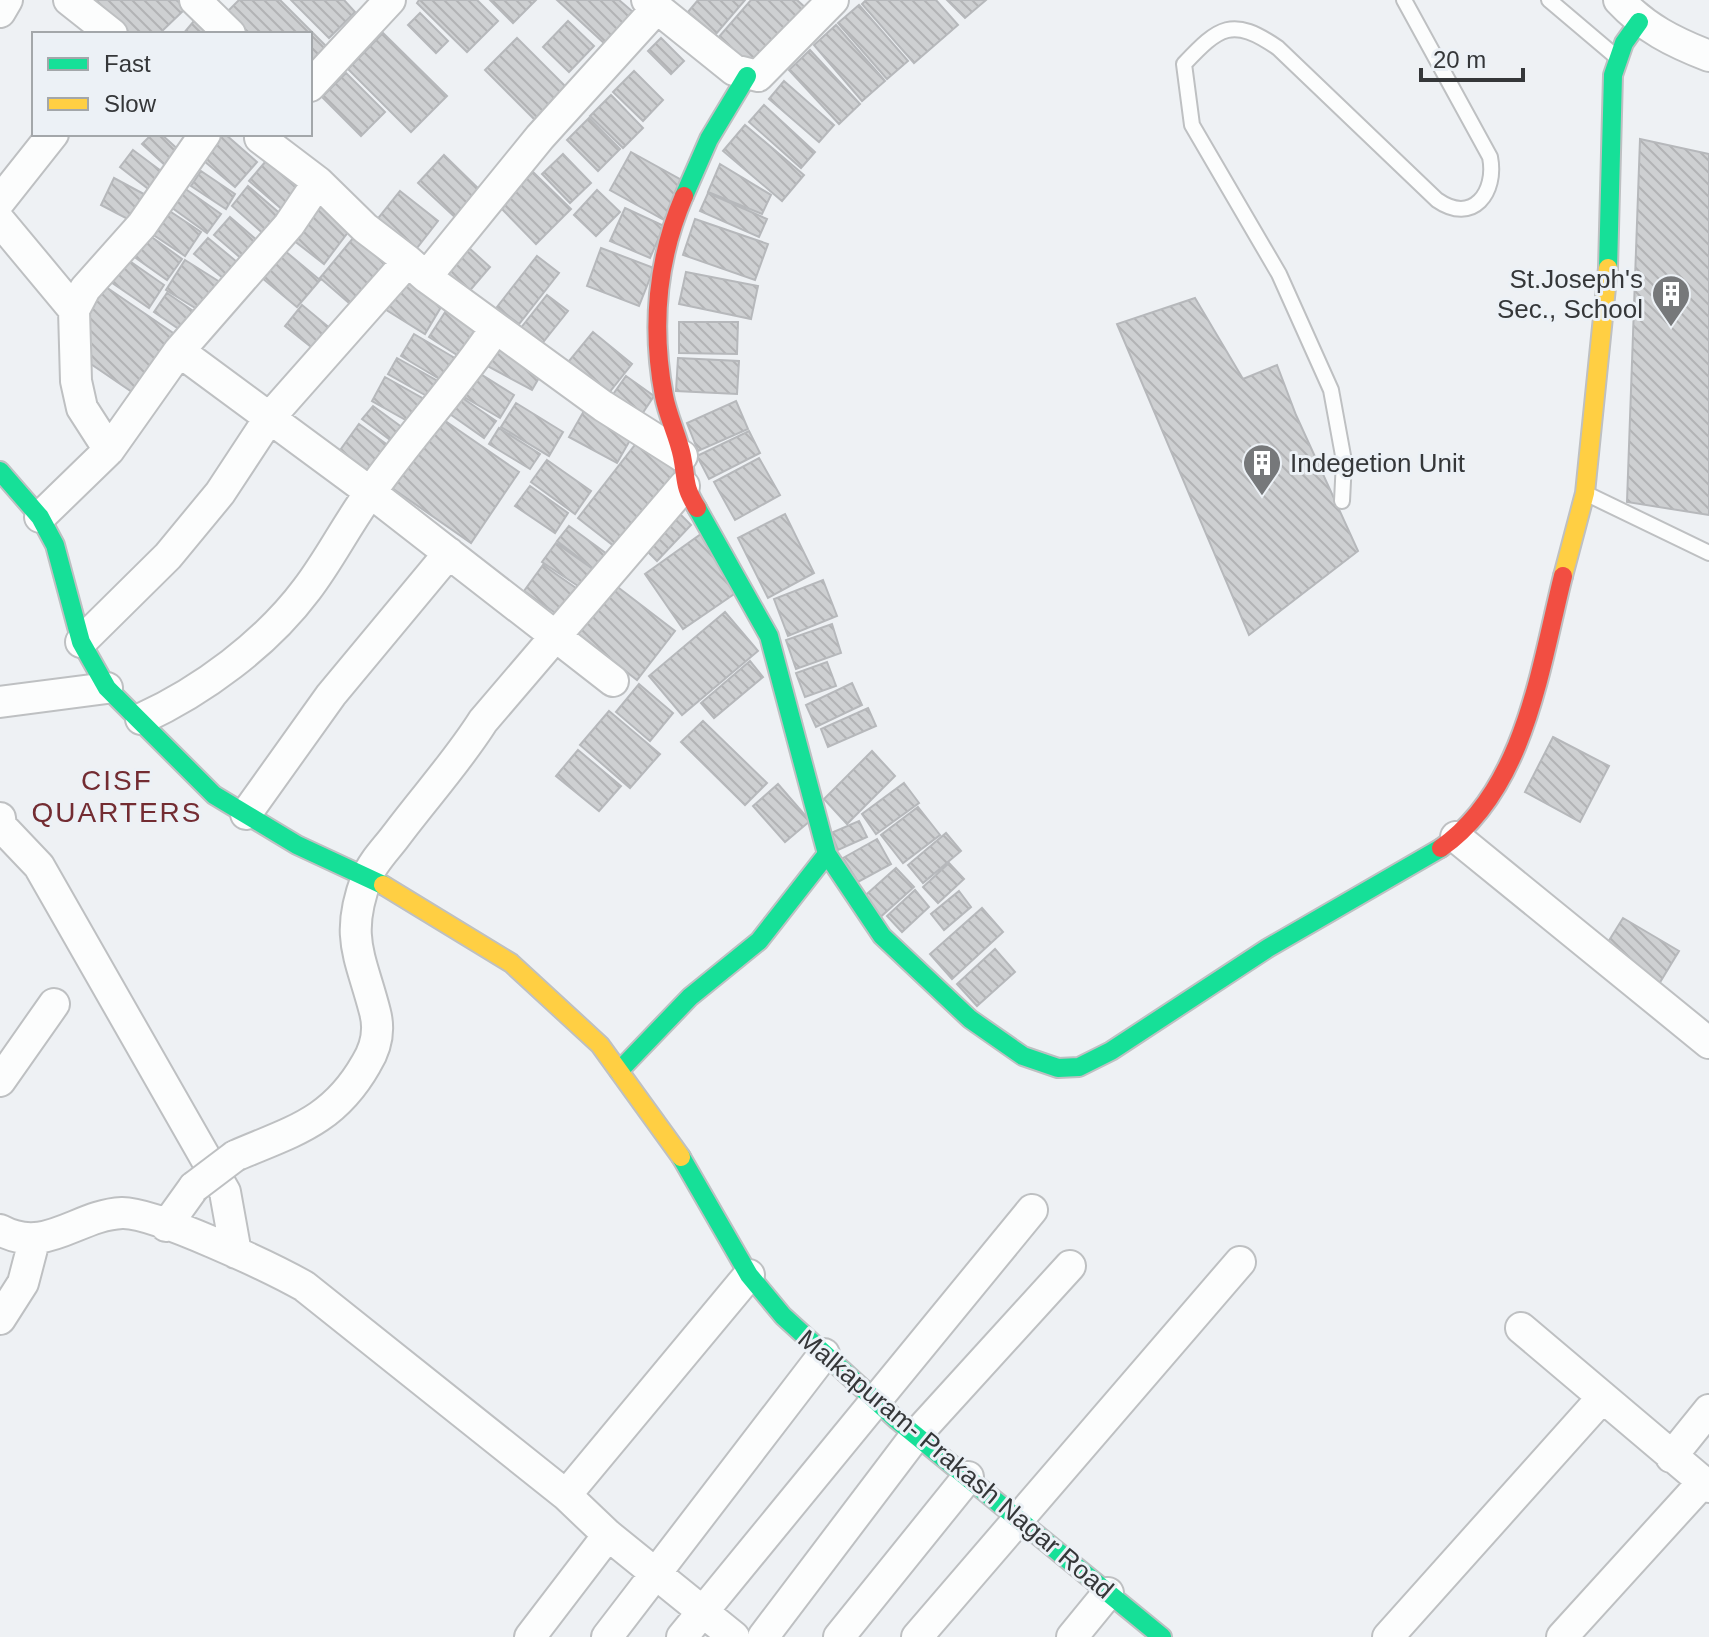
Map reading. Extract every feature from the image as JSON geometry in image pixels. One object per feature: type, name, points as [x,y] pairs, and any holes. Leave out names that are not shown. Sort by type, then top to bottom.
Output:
[{"type":"street","points":[[0,12],[7,0]]},
{"type":"street","points":[[69,0],[109,32]]},
{"type":"street","points":[[195,0],[228,32]]},
{"type":"street","points":[[312,84],[390,0]]},
{"type":"street","points":[[81,642],[168,556],[220,493],[270,417],[417,269],[540,137],[652,4],[734,70],[747,76],[758,76],[833,0]]},
{"type":"street","points":[[747,76],[692,175],[668,234],[661,269],[656,307],[664,396],[682,456],[684,486],[769,636],[827,854],[882,936],[970,1019],[1023,1056],[1058,1068],[1079,1067],[1111,1051],[1268,948],[1411,868],[1456,837],[1493,790],[1522,736],[1585,493],[1608,272],[1611,91],[1629,11],[1666,39],[1709,56]]},
{"type":"street","points":[[0,201],[51,136]]},
{"type":"street","points":[[109,450],[82,408],[76,381],[74,310],[85,289],[142,225],[204,136]]},
{"type":"street","points":[[260,136],[318,182],[365,228],[495,329],[603,406],[682,456]]},
{"type":"street","points":[[40,517],[109,450],[179,351],[289,225],[318,182]]},
{"type":"street","points":[[0,221],[74,310]]},
{"type":"street","points":[[141,719],[172,704],[219,672],[306,591],[370,492],[460,381],[495,329]]},
{"type":"street","points":[[179,351],[370,492],[613,681]]},
{"type":"street","name":"Malkapuram- Prakash Nagar Road","points":[[1,474],[40,517],[55,545],[81,642],[107,688],[214,795],[297,845],[367,875],[511,963],[600,1045],[689,1169],[749,1275],[783,1316],[916,1435],[1162,1637]]},
{"type":"street","points":[[166,1226],[194,1187],[235,1156],[323,1116],[344,1099],[373,1053],[378,1033],[376,1014],[355,948],[355,924],[367,875],[421,802],[460,757],[483,721],[684,486]]},
{"type":"street","points":[[246,814],[331,695],[449,553]]},
{"type":"street","points":[[0,702],[107,688]]},
{"type":"street","points":[[0,818],[1,826],[39,866],[225,1192],[249,1258]]},
{"type":"street","points":[[1456,837],[1709,1043]]},
{"type":"street","points":[[619,1071],[700,987],[737,962],[757,943],[775,924],[803,878],[827,854]]},
{"type":"street","points":[[0,1081],[54,1004]]},
{"type":"street","points":[[682,1637],[1032,1210]]},
{"type":"street","points":[[0,1230],[34,1241],[123,1213],[249,1258],[304,1286],[566,1495],[608,1535],[734,1637]]},
{"type":"street","points":[[0,1319],[23,1283],[34,1241]]},
{"type":"street","points":[[917,1637],[1240,1262]]},
{"type":"street","points":[[763,1637],[916,1435],[1070,1266]]},
{"type":"street","points":[[566,1495],[749,1275]]},
{"type":"street","points":[[1521,1328],[1706,1484],[1562,1637]]},
{"type":"street","points":[[607,1637],[824,1354]]},
{"type":"street","points":[[1388,1637],[1602,1398]]},
{"type":"street","points":[[1671,1457],[1709,1410]]},
{"type":"street","points":[[839,1637],[968,1477]]},
{"type":"street","points":[[530,1637],[608,1535]]},
{"type":"street","points":[[1072,1637],[1108,1593]]},
{"type":"lane","points":[[1342,501],[1344,461],[1331,390],[1279,274],[1192,125],[1184,64],[1218,32],[1229,27],[1259,35],[1278,48],[1437,200],[1450,209],[1464,210],[1477,204],[1491,186],[1490,157],[1404,0]]},
{"type":"lane","points":[[1549,0],[1618,57]]},
{"type":"lane","points":[[1585,493],[1709,553]]},
{"type":"building","points":[[93,0],[176,0],[186,8],[161,32],[128,32]]},
{"type":"building","points":[[239,0],[280,0],[312,32],[245,32],[226,13]]},
{"type":"building","points":[[291,0],[344,0],[355,12],[329,38]]},
{"type":"building","points":[[419,0],[477,0],[498,21],[467,52],[417,3]]},
{"type":"building","points":[[490,0],[536,0],[513,23]]},
{"type":"building","points":[[557,0],[619,0],[633,12],[605,44]]},
{"type":"building","points":[[698,0],[745,0],[715,35],[688,12]]},
{"type":"building","points":[[751,0],[797,0],[807,9],[754,70],[718,38]]},
{"type":"building","points":[[866,0],[936,0],[958,25],[914,63],[862,4]]},
{"type":"building","points":[[947,0],[986,0],[965,18]]},
{"type":"building","points":[[859,5],[908,61],[887,79],[838,23]]},
{"type":"building","points":[[420,13],[448,41],[436,53],[408,25]]},
{"type":"building","points":[[194,21],[207,32],[185,32]]},
{"type":"building","points":[[568,21],[594,46],[569,72],[543,47]]},
{"type":"building","points":[[836,25],[885,81],[862,101],[814,45]]},
{"type":"building","points":[[312,32],[329,49],[312,66]]},
{"type":"building","points":[[383,33],[447,96],[411,132],[348,69]]},
{"type":"building","points":[[517,38],[568,89],[536,121],[485,70]]},
{"type":"building","points":[[661,38],[684,61],[671,74],[648,51]]},
{"type":"building","points":[[810,50],[860,104],[839,124],[789,70]]},
{"type":"building","points":[[634,71],[663,100],[643,121],[613,92]]},
{"type":"building","points":[[346,73],[385,112],[361,136],[322,97]]},
{"type":"building","points":[[784,81],[834,125],[819,142],[769,99]]},
{"type":"building","points":[[611,95],[643,128],[623,148],[590,116]]},
{"type":"building","points":[[764,105],[815,152],[801,168],[749,122]]},
{"type":"building","points":[[589,118],[620,149],[598,171],[567,140]]},
{"type":"building","points":[[745,125],[804,175],[782,201],[723,151]]},
{"type":"building","points":[[150,136],[163,136],[181,152],[167,167],[142,144]]},
{"type":"building","points":[[216,136],[227,136],[257,162],[235,187],[198,156]]},
{"type":"building","name":"St.Joseph's Sec., School","points":[[1640,139],[1709,154],[1709,515],[1627,502]]},
{"type":"building","points":[[133,150],[169,177],[156,195],[120,167]]},
{"type":"building","points":[[631,152],[685,182],[664,220],[610,190]]},
{"type":"building","points":[[563,154],[591,183],[570,203],[542,174]]},
{"type":"building","points":[[444,155],[482,192],[457,219],[418,183]]},
{"type":"building","points":[[266,161],[300,191],[284,211],[249,181]]},
{"type":"building","points":[[720,164],[771,195],[762,214],[708,192]]},
{"type":"building","points":[[201,171],[235,194],[226,209],[191,186]]},
{"type":"building","points":[[533,172],[571,209],[536,244],[499,206]]},
{"type":"building","points":[[114,178],[153,199],[139,225],[101,205]]},
{"type":"building","points":[[177,183],[221,214],[207,233],[164,202]]},
{"type":"building","points":[[248,186],[283,216],[266,236],[232,206]]},
{"type":"building","points":[[597,190],[620,212],[596,236],[574,215]]},
{"type":"building","points":[[400,191],[438,221],[413,253],[375,222]]},
{"type":"building","points":[[708,193],[767,219],[759,237],[700,211]]},
{"type":"building","points":[[316,200],[352,227],[324,264],[288,236]]},
{"type":"building","points":[[162,206],[201,232],[185,256],[146,230]]},
{"type":"building","points":[[625,208],[664,226],[650,258],[610,241]]},
{"type":"building","points":[[230,217],[259,242],[243,260],[214,235]]},
{"type":"building","points":[[695,219],[768,244],[755,280],[683,255]]},
{"type":"building","points":[[142,230],[182,259],[167,280],[126,251]]},
{"type":"building","points":[[359,231],[396,262],[356,309],[320,278]]},
{"type":"building","points":[[208,238],[237,262],[223,278],[194,254]]},
{"type":"building","points":[[279,246],[320,280],[297,307],[256,273]]},
{"type":"building","points":[[468,247],[490,267],[466,295],[444,276]]},
{"type":"building","points":[[601,248],[654,268],[639,306],[587,286]]},
{"type":"building","points":[[121,255],[164,285],[149,308],[105,278]]},
{"type":"building","points":[[537,256],[559,273],[519,324],[497,307]]},
{"type":"building","points":[[185,260],[223,284],[205,314],[166,290]]},
{"type":"building","points":[[686,272],[758,286],[751,319],[679,304]]},
{"type":"building","points":[[402,276],[444,302],[425,334],[383,308]]},
{"type":"building","points":[[106,287],[179,337],[138,396],[85,360],[86,308]]},
{"type":"building","points":[[167,293],[199,315],[186,334],[154,312]]},
{"type":"building","points":[[547,295],[568,311],[540,346],[520,329]]},
{"type":"building","name":"Indegetion Unit","points":[[1195,298],[1243,379],[1277,365],[1296,415],[1358,551],[1249,635],[1117,324]]},
{"type":"building","points":[[302,305],[337,334],[320,354],[285,326]]},
{"type":"building","points":[[449,306],[487,330],[468,362],[429,337]]},
{"type":"building","points":[[679,322],[738,322],[737,354],[679,353]]},
{"type":"building","points":[[593,332],[632,364],[604,399],[564,367]]},
{"type":"building","points":[[414,334],[465,364],[451,386],[401,356]]},
{"type":"building","points":[[492,343],[543,371],[532,390],[482,363]]},
{"type":"building","points":[[397,358],[441,383],[432,399],[388,374]]},
{"type":"building","points":[[678,358],[739,361],[737,394],[676,391]]},
{"type":"building","points":[[479,373],[514,395],[500,418],[464,397]]},
{"type":"building","points":[[626,376],[654,396],[636,423],[607,403]]},
{"type":"building","points":[[385,377],[431,403],[418,427],[372,401]]},
{"type":"building","points":[[458,395],[496,421],[484,438],[447,412]]},
{"type":"building","points":[[736,401],[748,429],[698,451],[687,423]]},
{"type":"building","points":[[516,403],[563,432],[549,456],[501,427]]},
{"type":"building","points":[[373,406],[407,431],[397,445],[362,419]]},
{"type":"building","points":[[585,409],[633,435],[617,463],[569,437]]},
{"type":"building","points":[[441,418],[519,472],[471,543],[392,488]]},
{"type":"building","points":[[359,424],[393,449],[373,478],[338,453]]},
{"type":"building","points":[[499,428],[540,454],[530,469],[489,444]]},
{"type":"building","points":[[749,431],[760,453],[709,479],[697,456]]},
{"type":"building","points":[[638,441],[679,473],[619,550],[578,518]]},
{"type":"building","points":[[759,458],[780,495],[735,520],[714,482]]},
{"type":"building","points":[[547,460],[591,491],[575,514],[531,482]]},
{"type":"building","points":[[530,486],[568,513],[555,533],[515,506]]},
{"type":"building","points":[[677,511],[691,525],[657,561],[643,547]]},
{"type":"building","points":[[785,514],[814,573],[768,598],[738,538]]},
{"type":"building","points":[[569,526],[611,557],[599,573],[557,541]]},
{"type":"building","points":[[701,534],[740,590],[683,629],[645,574]]},
{"type":"building","points":[[556,543],[597,572],[584,590],[542,562]]},
{"type":"building","points":[[543,565],[583,593],[564,619],[524,591]]},
{"type":"building","points":[[823,580],[837,616],[788,636],[774,599]]},
{"type":"building","points":[[615,585],[675,631],[637,680],[577,633]]},
{"type":"building","points":[[725,612],[758,651],[682,715],[649,676]]},
{"type":"building","points":[[832,624],[841,653],[796,669],[786,640]]},
{"type":"building","points":[[750,661],[763,677],[714,718],[701,703]]},
{"type":"building","points":[[827,662],[836,686],[805,697],[796,673]]},
{"type":"building","points":[[852,683],[862,705],[816,727],[806,705]]},
{"type":"building","points":[[639,684],[673,713],[650,741],[616,712]]},
{"type":"building","points":[[868,708],[876,726],[828,747],[821,729]]},
{"type":"building","points":[[609,711],[660,754],[630,788],[580,745]]},
{"type":"building","points":[[703,721],[767,783],[745,805],[681,742]]},
{"type":"building","points":[[1553,737],[1609,766],[1580,822],[1525,792]]},
{"type":"building","points":[[578,750],[621,786],[599,811],[556,776]]},
{"type":"building","points":[[872,751],[895,776],[847,824],[824,799]]},
{"type":"building","points":[[904,783],[919,803],[876,834],[862,814]]},
{"type":"building","points":[[778,784],[810,821],[785,842],[753,806]]},
{"type":"building","points":[[918,807],[940,835],[903,863],[881,835]]},
{"type":"building","points":[[859,821],[867,837],[838,850],[831,833]]},
{"type":"building","points":[[946,833],[961,851],[923,883],[908,865]]},
{"type":"building","points":[[877,839],[891,864],[858,882],[843,858]]},
{"type":"building","points":[[949,863],[964,879],[938,903],[923,887]]},
{"type":"building","points":[[896,868],[914,887],[877,920],[859,901]]},
{"type":"building","points":[[915,890],[929,907],[902,932],[887,916]]},
{"type":"building","points":[[959,891],[971,907],[944,930],[931,914]]},
{"type":"building","points":[[982,908],[1003,932],[952,979],[930,954]]},
{"type":"building","points":[[1623,918],[1679,951],[1656,989],[1600,955]]},
{"type":"building","points":[[995,949],[1015,972],[977,1006],[957,984]]},
{"type":"traffic: fast","points":[[1608,268],[1613,75],[1624,43],[1639,22]]},
{"type":"traffic: fast","points":[[684,196],[709,139],[747,76]]},
{"type":"traffic: fast","points":[[0,471],[40,517],[55,545],[81,642],[107,688],[214,795],[297,845],[383,885]]},
{"type":"traffic: fast","points":[[619,1071],[690,997],[759,941],[827,854],[769,636],[697,508]]},
{"type":"traffic: fast","points":[[827,854],[882,936],[970,1019],[1023,1056],[1058,1068],[1079,1067],[1111,1051],[1268,948],[1441,848]]},
{"type":"traffic: fast","points":[[681,1157],[749,1275],[783,1316],[897,1420],[1162,1637]]},
{"type":"traffic: slow","points":[[1563,576],[1585,493],[1608,268]]},
{"type":"traffic: slow","points":[[383,885],[511,963],[600,1045],[681,1157]]},
{"type":"traffic: jam","points":[[684,196],[662,269],[658,345],[666,404],[680,449],[687,488],[697,508]]},
{"type":"traffic: jam","points":[[1441,848],[1469,823],[1492,794],[1510,760],[1536,687],[1563,576]]},
{"type":"place","name":"St.Joseph's Sec., School","points":[[1671,328]]},
{"type":"place","name":"Indegetion Unit","points":[[1262,497]]},
{"type":"district","name":"CISF QUARTERS","points":[[117,796]]}]
